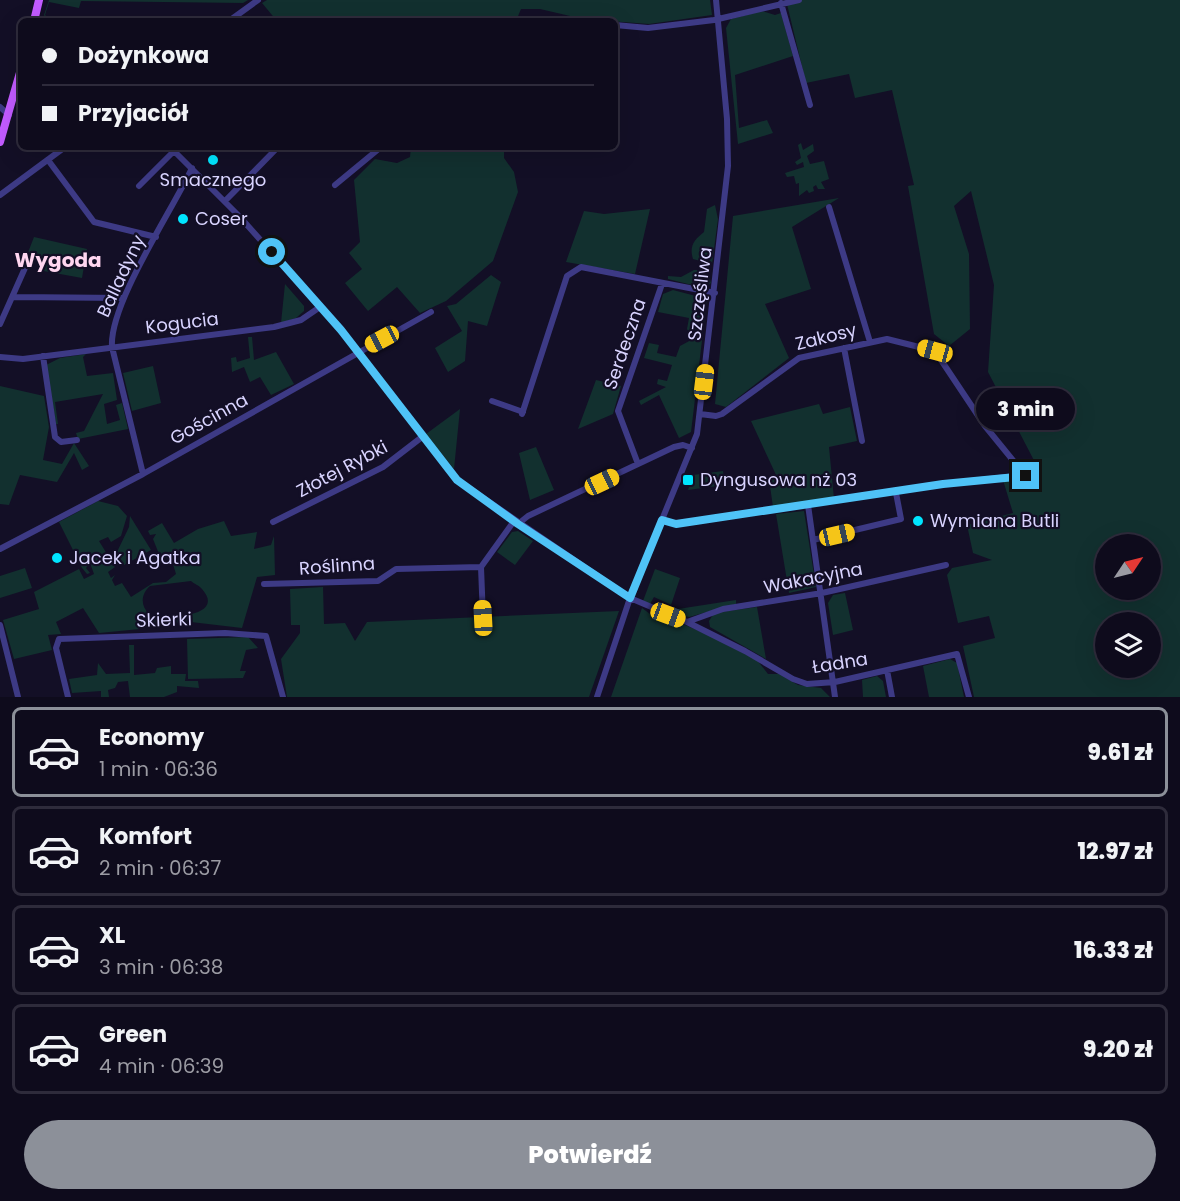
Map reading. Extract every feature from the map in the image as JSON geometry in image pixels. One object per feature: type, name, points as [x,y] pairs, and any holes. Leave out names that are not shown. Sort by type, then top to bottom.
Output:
[{"type":"main road","points":[[36,18],[39,0]]},
{"type":"main road","points":[[0,142],[18,80]]},
{"type":"street","points":[[233,18],[258,0]]},
{"type":"street","name":"Szczęśliwa","points":[[597,697],[630,598],[698,434],[726,194],[729,142],[716,0]]},
{"type":"street","points":[[618,25],[648,28],[718,19],[799,0]]},
{"type":"street","points":[[781,3],[810,105]]},
{"type":"street","points":[[0,107],[9,115]]},
{"type":"street","points":[[0,195],[61,150]]},
{"type":"street","points":[[139,186],[171,150]]},
{"type":"street","name":"Ładna","points":[[173,150],[225,201],[320,307],[457,480],[516,523],[630,598],[687,622],[745,651],[798,682],[835,682],[957,654],[969,697]]},
{"type":"street","points":[[225,201],[275,150]]},
{"type":"street","points":[[335,185],[377,150]]},
{"type":"street","points":[[48,160],[94,222],[156,237]]},
{"type":"street","name":"Balladyny","points":[[142,474],[112,347],[113,324],[124,298],[192,168]]},
{"type":"street","name":"Zakosy","points":[[829,207],[870,342]]},
{"type":"street","points":[[0,324],[29,260]]},
{"type":"street","points":[[492,400],[522,413],[570,272],[581,267],[662,284]]},
{"type":"street","name":"Serdeczna","points":[[638,464],[618,411],[662,284],[715,293]]},
{"type":"street","points":[[14,297],[124,298]]},
{"type":"street","name":"Kogucia","points":[[0,357],[16,360],[285,325],[301,320],[320,307]]},
{"type":"street","name":"Gościnna","points":[[0,549],[142,474],[431,312]]},
{"type":"street","name":"Zakosy","points":[[700,414],[716,416],[723,414],[791,361],[887,339],[935,351],[985,426],[1026,476],[943,484],[896,493]]},
{"type":"street","points":[[844,348],[862,441]]},
{"type":"street","points":[[43,356],[54,436],[61,442],[78,440]]},
{"type":"street","name":"Złotej Rybki","points":[[273,522],[383,467],[422,437]]},
{"type":"street","points":[[483,618],[481,567],[516,523],[678,446],[692,448]]},
{"type":"street","points":[[662,520],[676,524],[896,493],[901,519],[813,540]]},
{"type":"street","points":[[807,506],[822,593],[835,682],[835,697]]},
{"type":"street","name":"Wakacyjna","points":[[687,622],[738,606],[822,593],[946,565]]},
{"type":"street","name":"Roślinna","points":[[264,584],[378,581],[396,569],[481,567]]},
{"type":"street","points":[[0,625],[18,697]]},
{"type":"street","name":"Skierki","points":[[68,697],[56,648],[57,642],[62,638],[225,633],[266,636],[283,697]]},
{"type":"street","points":[[887,670],[892,697]]},
{"type":"green space","points":[[49,0],[248,0],[243,3],[81,1],[79,8],[49,2],[45,15],[48,18],[44,15]]},
{"type":"green space","points":[[267,0],[710,0],[712,15],[649,24],[618,22],[618,18],[579,18],[540,9],[521,9],[517,18],[274,18],[262,3]]},
{"type":"green space","points":[[786,0],[1180,0],[1180,697],[974,697],[963,646],[995,638],[989,616],[958,623],[947,575],[952,568],[992,560],[973,553],[967,525],[1013,513],[1003,480],[1040,472],[988,372],[994,285],[971,191],[954,206],[969,254],[970,329],[949,346],[934,334],[908,186],[914,185],[892,90],[855,98],[849,74],[806,83]]},
{"type":"green space","points":[[762,11],[775,15],[781,13],[793,56],[735,75],[739,128],[767,120],[773,133],[738,144],[726,28],[731,19]]},
{"type":"green space","points":[[801,143],[803,150],[813,144],[814,151],[807,156],[810,164],[824,161],[829,179],[821,182],[825,189],[818,189],[816,185],[813,187],[814,191],[809,193],[807,190],[799,196],[799,183],[796,184],[794,176],[787,177],[785,173],[804,167],[803,162],[797,165],[795,162],[801,158],[798,145]]},
{"type":"green space","points":[[411,150],[504,150],[504,158],[514,172],[518,192],[493,261],[446,301],[420,313],[397,287],[368,311],[345,283],[362,269],[349,253],[360,242],[354,180],[375,159],[397,163],[410,157]]},
{"type":"green space","points":[[839,198],[792,227],[811,289],[765,304],[789,358],[726,407],[715,404],[733,216]]},
{"type":"green space","points":[[715,205],[718,219],[712,264],[693,259],[692,247],[704,232],[707,209]]},
{"type":"green space","points":[[650,209],[635,274],[566,262],[584,211],[604,214]]},
{"type":"green space","points":[[34,237],[87,249],[82,278],[38,270],[39,263],[27,255]]},
{"type":"green space","points":[[694,270],[707,270],[711,283],[704,288],[668,279],[668,276],[681,277]]},
{"type":"green space","points":[[491,275],[501,282],[487,326],[468,321],[465,361],[448,372],[435,348],[462,331],[447,306],[456,304]]},
{"type":"green space","points":[[285,284],[304,306],[304,311],[296,318],[281,323]]},
{"type":"green space","points":[[673,290],[707,299],[691,432],[679,438],[659,395],[641,405],[639,401],[666,387],[657,384],[658,379],[667,381],[672,365],[644,358],[649,343],[659,345],[657,353],[676,357],[680,346],[693,339],[687,329],[689,318],[658,312],[663,294]]},
{"type":"green space","points":[[248,337],[252,337],[254,360],[276,352],[294,384],[271,395],[260,377],[250,382],[244,367],[232,372],[231,358],[236,357],[237,362],[250,358]]},
{"type":"green space","points":[[86,354],[83,357],[87,376],[113,373],[117,400],[104,404],[107,424],[120,420],[116,405],[122,403],[128,429],[78,439],[76,433],[84,431],[103,394],[55,402],[58,424],[56,424],[46,365],[60,358]]},
{"type":"green space","points":[[153,366],[161,403],[132,411],[123,373]]},
{"type":"green space","points":[[596,380],[621,386],[613,414],[578,429]]},
{"type":"green space","points":[[0,386],[44,396],[49,427],[43,460],[62,464],[74,443],[89,466],[82,470],[74,453],[57,482],[20,475],[9,505],[0,504]]},
{"type":"green space","points":[[819,404],[823,414],[850,407],[857,441],[829,447],[834,499],[773,507],[769,479],[777,477],[751,421]]},
{"type":"green space","points":[[460,409],[454,469],[426,434]]},
{"type":"green space","points":[[536,447],[554,490],[530,500],[519,453]]},
{"type":"green space","points":[[723,471],[725,485],[688,490],[693,475]]},
{"type":"green space","points":[[98,501],[118,506],[127,516],[121,536],[111,542],[108,537],[99,541],[115,567],[108,572],[111,578],[115,575],[112,580],[115,586],[122,583],[131,597],[153,583],[166,582],[176,574],[172,561],[159,554],[153,539],[156,534],[150,535],[148,531],[162,523],[174,543],[198,529],[224,521],[231,536],[257,532],[254,549],[271,545],[274,536],[275,575],[257,577],[242,628],[191,622],[144,624],[140,629],[99,633],[83,608],[56,622],[61,634],[48,635],[52,650],[14,659],[3,620],[39,609],[34,592],[79,569],[84,579],[94,574],[90,563],[86,568],[90,573],[87,574],[82,568],[59,522]],"holes":[[[191,581],[201,588],[208,599],[205,607],[185,616],[137,618],[137,615],[149,614],[144,607],[143,600],[150,586]]]},
{"type":"green space","points":[[804,511],[816,587],[789,593],[776,514]]},
{"type":"green space","points":[[130,516],[151,550],[124,565],[117,552],[129,527]]},
{"type":"green space","points":[[518,531],[533,541],[515,565],[497,552],[512,532]]},
{"type":"green space","points":[[25,568],[32,588],[0,598],[0,576]]},
{"type":"green space","points":[[655,569],[680,578],[671,605],[654,597],[650,604],[643,601]]},
{"type":"green space","points":[[323,587],[324,624],[345,623],[355,641],[367,622],[619,611],[589,697],[287,697],[281,659],[300,633],[300,625],[291,625],[290,589]]},
{"type":"green space","points":[[845,593],[853,630],[833,635],[828,603],[833,595]]},
{"type":"green space","points":[[736,600],[736,604],[689,617],[677,614],[678,609]]},
{"type":"green space","points":[[757,607],[766,659],[710,627],[709,621],[714,613]]},
{"type":"green space","points":[[642,608],[650,614],[671,619],[706,634],[757,660],[768,674],[779,674],[798,685],[821,688],[830,697],[611,697]]},
{"type":"green space","points":[[248,637],[258,648],[246,650],[240,671],[246,671],[243,678],[188,679],[187,639]]},
{"type":"green space","points":[[129,645],[134,645],[134,675],[155,673],[157,668],[171,666],[171,674],[186,674],[185,681],[198,681],[199,688],[177,686],[177,692],[164,697],[130,697],[128,681],[118,682],[115,688],[108,690],[109,697],[101,697],[101,691],[72,693],[69,679],[97,675],[98,663],[106,674],[130,673]]},
{"type":"green space","points":[[950,659],[957,663],[964,697],[929,697],[923,666]]},
{"type":"green space","points":[[877,676],[883,681],[886,697],[863,697],[862,680]]},
{"type":"place","name":"Smacznego","points":[[213,160]]},
{"type":"place","name":"Coser","points":[[183,219]]},
{"type":"place","name":"Dyngusowa nż 03","points":[[688,480]]},
{"type":"place","name":"Wymiana Butli","points":[[918,521]]},
{"type":"place","name":"Jacek i Agatka","points":[[57,558]]},
{"type":"district","name":"Wygoda","points":[[58,260]]},
{"type":"route","points":[[272,252],[341,330],[457,480],[518,524],[630,598],[662,520],[676,524],[896,493],[943,484],[1026,476]]}]
